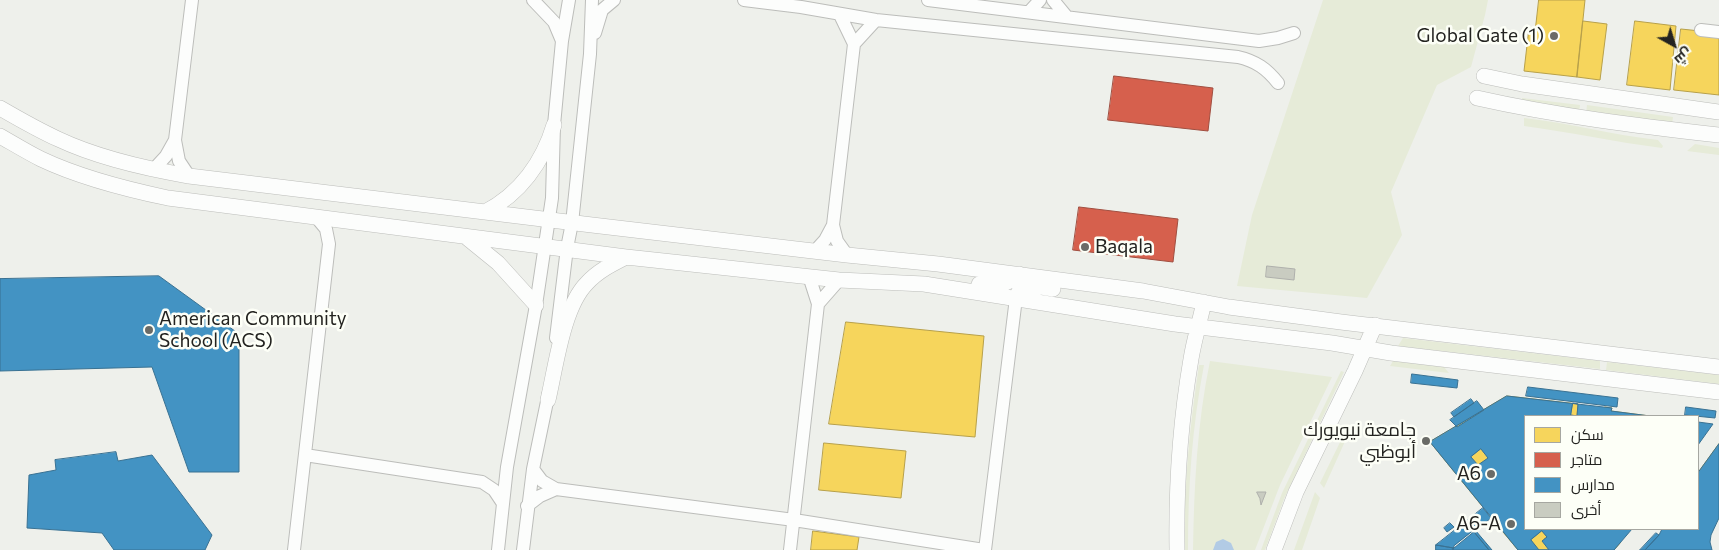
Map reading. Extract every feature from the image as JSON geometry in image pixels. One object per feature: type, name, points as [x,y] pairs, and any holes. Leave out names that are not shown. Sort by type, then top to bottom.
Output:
[{"type":"street","points":[[189,176],[179,161],[175,140],[192,0]]},
{"type":"street","points":[[534,0],[554,22],[562,41]]},
{"type":"street","points":[[498,550],[507,467],[536,305],[552,198],[554,125],[562,41],[569,0]]},
{"type":"street","points":[[548,400],[566,269],[567,248],[572,223],[590,54],[592,0]]},
{"type":"street","points":[[590,54],[602,10],[614,0]]},
{"type":"street","points":[[744,0],[801,7],[876,20],[1238,57],[1264,67],[1278,83]]},
{"type":"street","points":[[928,0],[1259,41],[1294,33]]},
{"type":"street","points":[[1029,12],[1040,0]]},
{"type":"street","points":[[1053,0],[1067,17]]},
{"type":"street","points":[[840,15],[854,44],[833,225],[837,241],[847,255]]},
{"type":"street","points":[[854,44],[876,20]]},
{"type":"street","points":[[1701,30],[1719,32]]},
{"type":"street","points":[[1484,76],[1522,84],[1719,112]]},
{"type":"street","points":[[1477,98],[1647,127],[1719,135]]},
{"type":"street","points":[[0,108],[60,140],[154,169],[189,176],[572,223],[1019,274],[1144,291],[1229,307],[1719,367]]},
{"type":"street","points":[[485,212],[504,201],[528,176],[544,152],[554,125]]},
{"type":"street","points":[[0,136],[62,168],[132,190],[168,198],[351,220],[626,257],[839,280],[924,284],[1199,326],[1408,355],[1719,392]]},
{"type":"street","points":[[154,169],[166,156],[175,140]]},
{"type":"street","points":[[294,550],[329,244],[326,229],[316,217]]},
{"type":"street","points":[[329,244],[338,230],[351,220]]},
{"type":"street","points":[[815,251],[825,240],[833,225]]},
{"type":"street","points":[[464,236],[498,263],[536,305]]},
{"type":"street","points":[[523,550],[533,469],[569,311],[586,284],[598,273],[626,257]]},
{"type":"street","points":[[924,284],[941,282],[1001,285],[1019,274]]},
{"type":"street","points":[[790,550],[818,304],[809,276]]},
{"type":"street","points":[[818,304],[839,280]]},
{"type":"street","points":[[533,469],[542,481],[556,489],[794,520],[984,550],[1016,298],[1021,289],[1031,286],[1120,298],[1144,291]]},
{"type":"street","points":[[1177,550],[1176,489],[1181,434],[1191,357],[1204,302]]},
{"type":"street","points":[[1274,550],[1296,492],[1375,326]]},
{"type":"street","points":[[305,455],[482,482],[494,490],[502,502]]},
{"type":"street","points":[[482,482],[496,476],[507,467]]},
{"type":"street","points":[[527,506],[540,496],[556,489]]},
{"type":"green space","points":[[1323,0],[1488,0],[1471,67],[1437,85],[1391,192],[1402,235],[1367,298],[1237,286],[1252,215]]},
{"type":"green space","points":[[1522,98],[1580,105],[1579,113],[1522,106]]},
{"type":"green space","points":[[1587,105],[1673,117],[1672,125],[1586,114]]},
{"type":"green space","points":[[1524,118],[1658,140],[1663,146],[1662,148],[1644,146],[1524,126]]},
{"type":"green space","points":[[1695,144],[1719,148],[1719,155],[1687,151]]},
{"type":"green space","points":[[1403,338],[1600,361],[1600,369],[1398,346]]},
{"type":"green space","points":[[1210,361],[1332,377],[1280,485],[1255,550],[1193,550],[1197,455]]},
{"type":"green space","points":[[1393,361],[1444,367],[1449,373],[1390,366]]},
{"type":"green space","points":[[1607,362],[1719,375],[1719,384],[1606,370]]},
{"type":"green space","points":[[1199,365],[1204,365],[1194,434],[1190,481],[1188,550],[1185,550],[1185,503],[1188,457]]},
{"type":"green space","points":[[1341,371],[1344,372],[1284,499],[1265,550],[1261,550],[1282,493]]},
{"type":"green space","points":[[1348,426],[1351,428],[1324,488],[1320,483]]},
{"type":"green space","points":[[1315,492],[1320,498],[1302,550],[1294,550]]},
{"type":"water","points":[[1223,539],[1231,543],[1234,550],[1213,550],[1216,542]]},
{"type":"building: سكن","name":"Global Gate (1)","points":[[1539,0],[1585,0],[1577,77],[1524,71],[1529,28],[1535,29]]},
{"type":"building: سكن","points":[[1583,21],[1607,24],[1600,80],[1577,77]]},
{"type":"building: سكن","points":[[1635,21],[1676,26],[1670,90],[1627,85]]},
{"type":"building: سكن","points":[[1681,29],[1719,33],[1719,95],[1674,90]]},
{"type":"building: سكن","points":[[846,322],[984,336],[975,437],[829,424]]},
{"type":"building: سكن","points":[[1507,396],[1578,404],[1577,415],[1524,415],[1524,428],[1522,427],[1482,450],[1510,483],[1482,506],[1430,442]]},
{"type":"building: سكن","points":[[1605,407],[1612,408],[1611,411],[1642,415],[1604,415]]},
{"type":"building: سكن","points":[[824,443],[906,451],[901,498],[819,490]]},
{"type":"building: سكن","points":[[1719,444],[1719,492],[1699,521],[1699,472]]},
{"type":"building: سكن","name":"A6-A","points":[[1518,500],[1524,508],[1524,530],[1541,530],[1547,537],[1544,539],[1553,550],[1518,550],[1493,520]]},
{"type":"building: سكن","points":[[1592,530],[1620,530],[1614,536],[1621,542],[1614,550],[1575,550]]},
{"type":"building: سكن","points":[[813,531],[859,537],[857,550],[811,550]]},
{"type":"building: سكن","points":[[1659,535],[1676,550],[1645,550]]},
{"type":"building: متاجر","points":[[1114,76],[1213,88],[1208,131],[1108,120]]},
{"type":"building: متاجر","points":[[1079,207],[1178,219],[1173,262],[1073,250]]},
{"type":"building: مدارس","points":[[159,276],[239,334],[239,472],[189,472],[152,367],[0,371],[0,279]]},
{"type":"building: مدارس","points":[[1412,374],[1458,380],[1457,388],[1411,383]]},
{"type":"building: مدارس","points":[[1528,387],[1618,398],[1617,407],[1526,396]]},
{"type":"building: مدارس","name":"A6","points":[[1507,396],[1612,408],[1611,411],[1642,415],[1524,415],[1524,530],[1631,530],[1614,550],[1518,550],[1430,442]]},
{"type":"building: مدارس","points":[[1471,399],[1474,403],[1454,417],[1451,413]]},
{"type":"building: مدارس","points":[[1477,401],[1484,410],[1457,427],[1450,420]]},
{"type":"building: مدارس","points":[[1573,403],[1578,404],[1577,415],[1571,415]]},
{"type":"building: مدارس","points":[[1686,407],[1716,411],[1715,418],[1685,415]]},
{"type":"building: مدارس","points":[[1699,422],[1713,424],[1699,444]]},
{"type":"building: مدارس","points":[[1719,444],[1719,518],[1711,535],[1712,550],[1645,550],[1662,530],[1699,530],[1699,472]]},
{"type":"building: مدارس","points":[[1481,449],[1488,458],[1478,465],[1471,457]]},
{"type":"building: مدارس","points":[[116,452],[118,461],[152,455],[212,535],[205,550],[114,550],[102,533],[27,528],[29,475],[56,470],[55,460]]},
{"type":"building: مدارس","points":[[1483,508],[1491,518],[1476,530],[1468,520]]},
{"type":"building: مدارس","points":[[1468,520],[1476,530],[1454,548],[1436,545]]},
{"type":"building: مدارس","points":[[1450,523],[1454,527],[1447,532],[1444,528]]},
{"type":"building: مدارس","points":[[1473,531],[1489,550],[1453,550],[1454,546]]},
{"type":"building: مدارس","points":[[1476,531],[1492,550],[1489,550],[1475,533]]},
{"type":"building: مدارس","points":[[1542,531],[1547,537],[1542,541],[1549,550],[1539,550],[1531,540]]},
{"type":"building: مدارس","points":[[1656,533],[1659,535],[1645,550],[1640,550]]},
{"type":"building: مدارس","points":[[1436,545],[1453,548],[1453,550],[1436,550]]},
{"type":"building: أخرى","points":[[1267,266],[1295,269],[1294,280],[1266,277]]},
{"type":"building: أخرى","points":[[1257,492],[1266,492],[1261,505],[1260,499]]},
{"type":"place","name":"Global Gate (1)","points":[[1554,36]]},
{"type":"place","name":"Baqala","points":[[1085,247]]},
{"type":"place","name":"American Community School (ACS)","points":[[149,330]]},
{"type":"place","name":"جامعة نيويورك أبوظبي","points":[[1426,441]]},
{"type":"place","name":"A6","points":[[1491,474]]},
{"type":"place","name":"A6-A","points":[[1511,524]]}]
